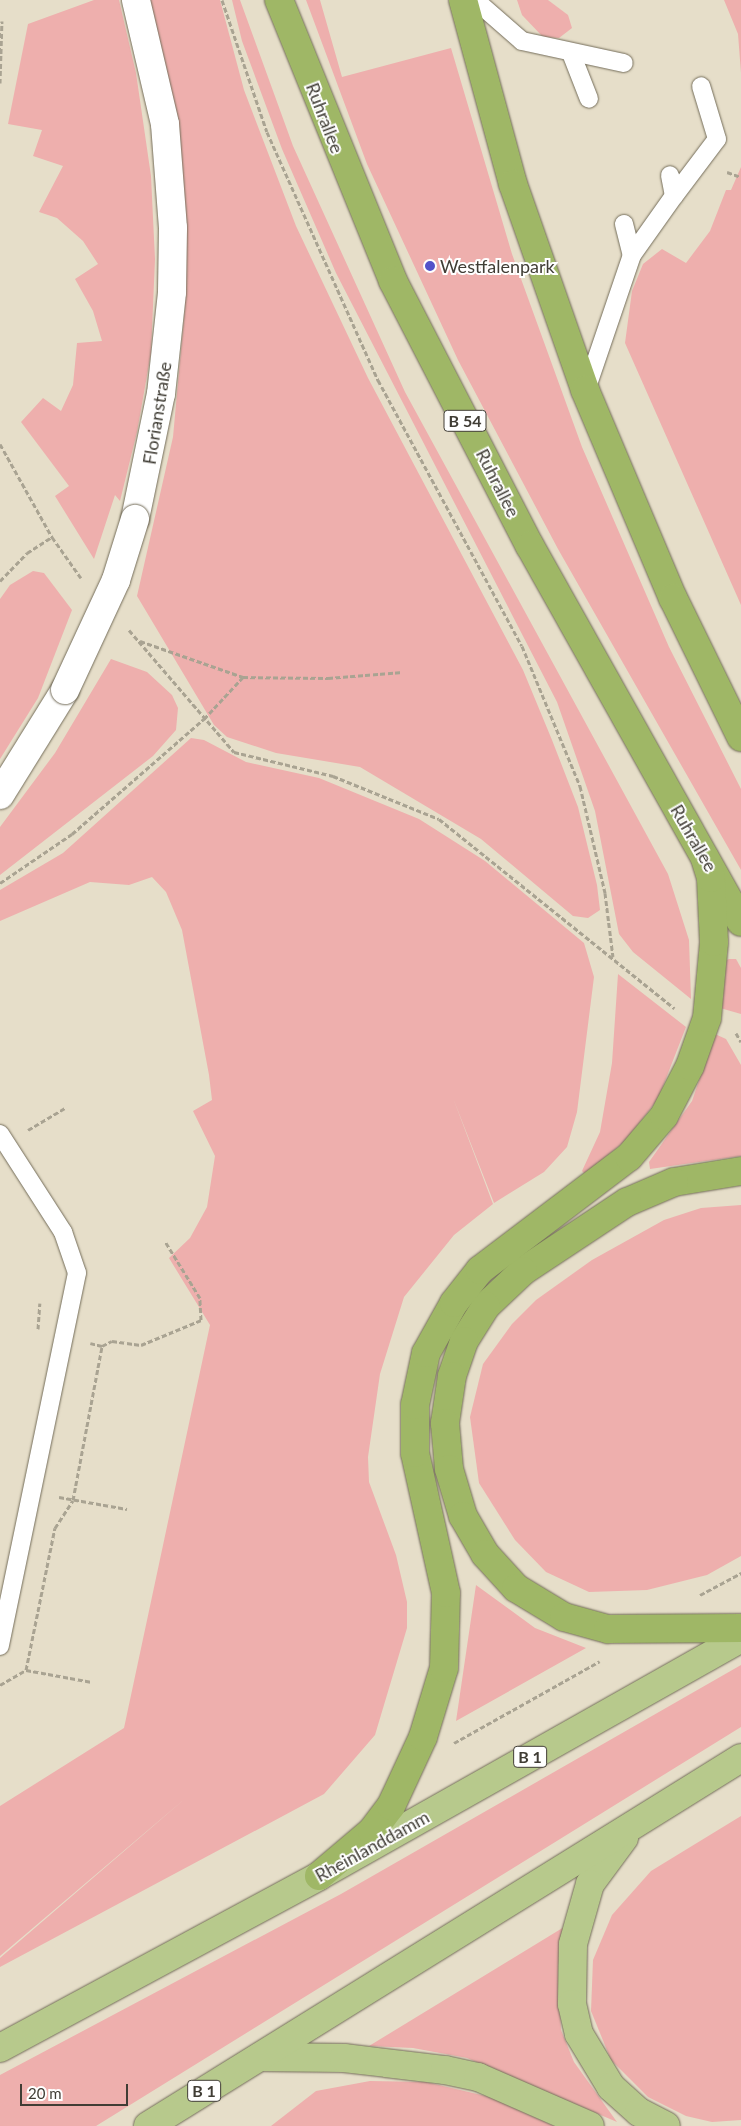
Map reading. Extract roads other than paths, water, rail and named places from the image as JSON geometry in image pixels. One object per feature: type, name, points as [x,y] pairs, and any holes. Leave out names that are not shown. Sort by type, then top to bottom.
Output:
[{"type":"highway","name":"Ruhrallee","points":[[279,0],[393,281],[530,546],[741,922]]},
{"type":"highway","points":[[463,0],[513,184],[586,390],[673,598],[733,714],[741,737]]},
{"type":"highway","points":[[319,1876],[372,1831],[391,1806],[423,1737],[444,1668],[448,1614],[415,1453],[415,1405],[426,1353],[454,1303],[480,1270],[629,1157],[664,1116],[690,1066],[707,1018],[714,942],[711,878],[705,858]]},
{"type":"highway","points":[[741,1171],[674,1182],[627,1202],[562,1242],[486,1306],[464,1341],[452,1376],[445,1423],[449,1469],[463,1516],[485,1554],[516,1588],[564,1617],[608,1629],[741,1628]]},
{"type":"main road","name":"Rheinlanddamm","points":[[0,2048],[319,1876],[741,1638]]},
{"type":"main road","name":"B 1","points":[[148,2126],[741,1758]]},
{"type":"main road","points":[[663,1806],[610,1852],[590,1884],[570,1978],[579,2034],[593,2061],[625,2100],[666,2126]]},
{"type":"main road","points":[[260,2057],[344,2058],[446,2070],[478,2077],[590,2126]]},
{"type":"street","name":"Florianstraße","points":[[0,795],[65,690],[116,580],[135,519],[161,394],[172,292],[173,228],[166,124],[136,0]]},
{"type":"lane","points":[[475,0],[522,41],[624,63]]},
{"type":"lane","points":[[571,52],[589,99]]},
{"type":"lane","points":[[586,390],[608,319],[632,255],[717,139],[702,86]]},
{"type":"lane","points":[[670,175],[674,196]]},
{"type":"lane","points":[[624,224],[632,255]]},
{"type":"lane","points":[[0,1646],[34,1492],[77,1273],[63,1232],[3,1139]]},
{"type":"place","name":"Westfalenpark","points":[[430,266]]}]
